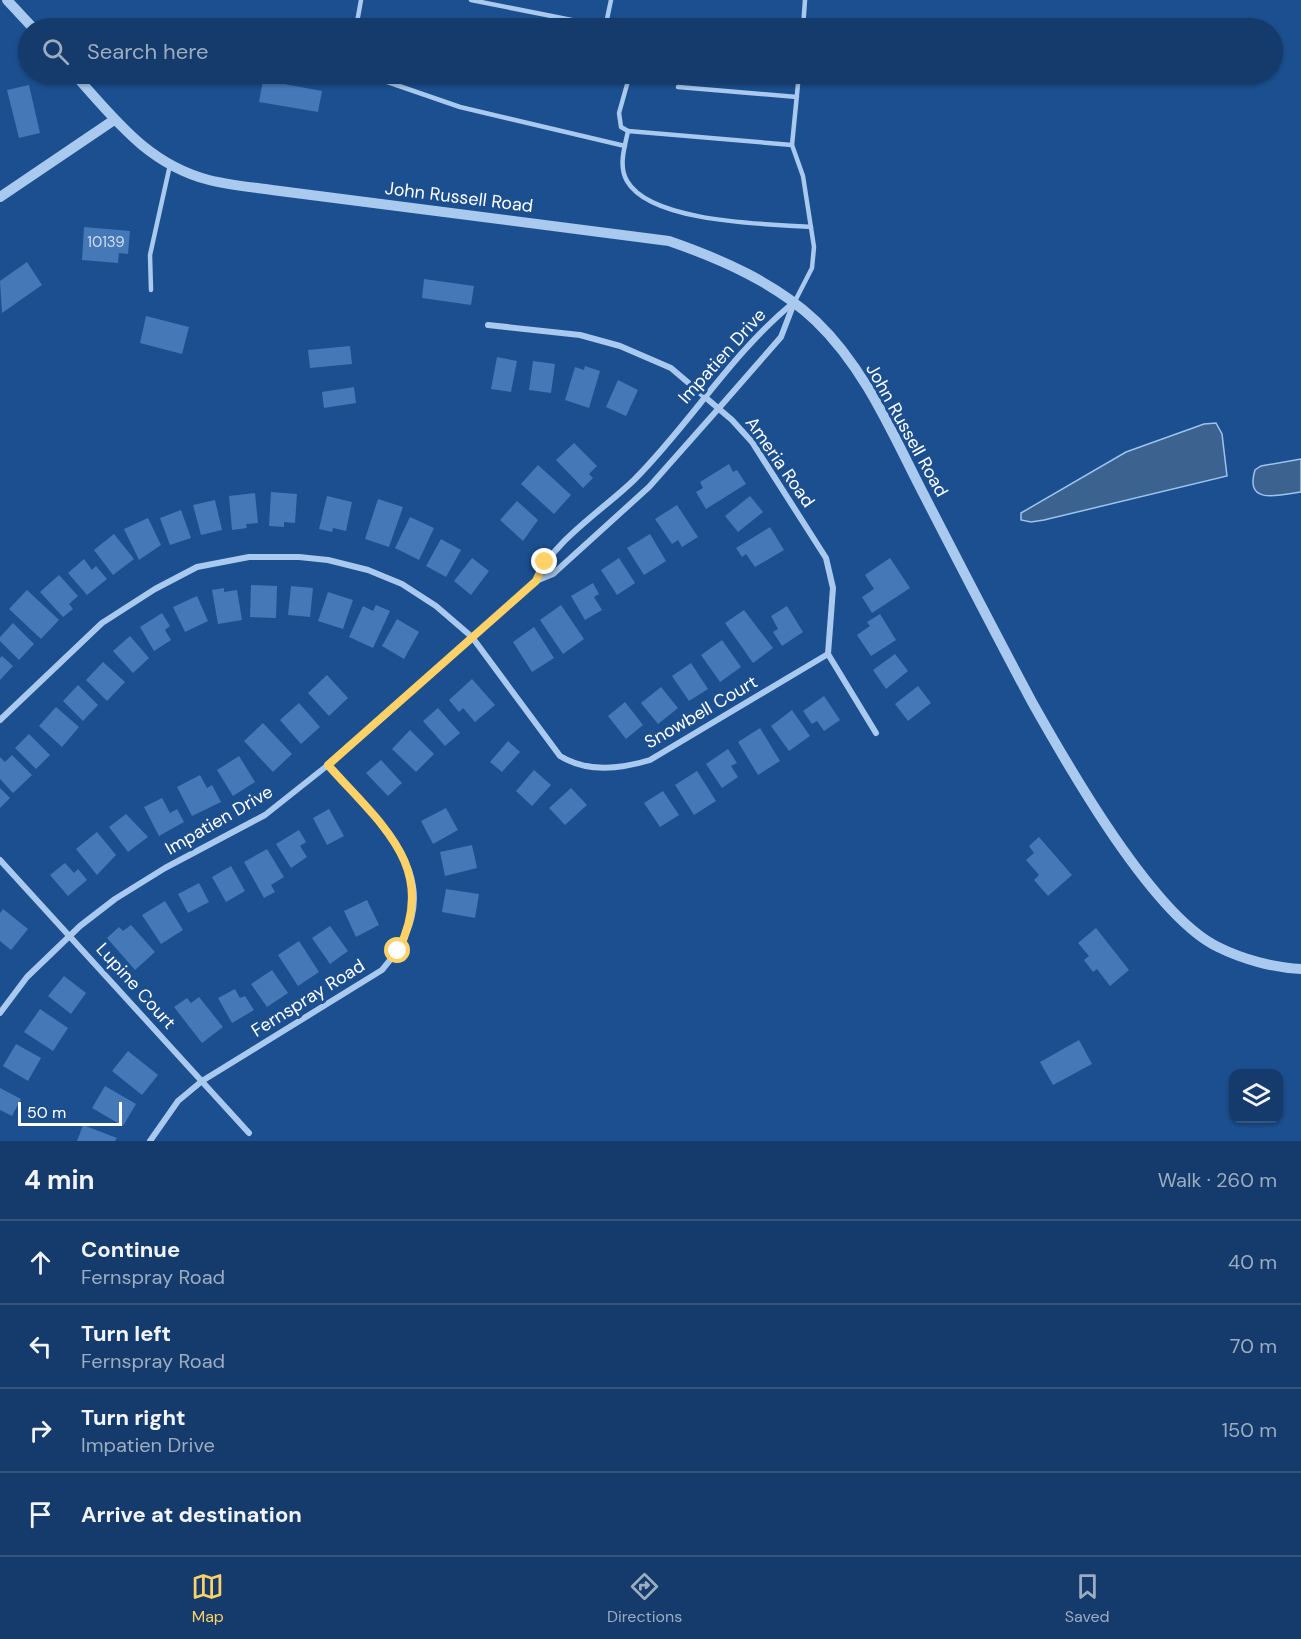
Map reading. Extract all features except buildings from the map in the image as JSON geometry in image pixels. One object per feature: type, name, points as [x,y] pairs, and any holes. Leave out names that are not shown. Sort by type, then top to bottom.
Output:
[{"type":"street","points":[[8,0],[24,18]]},
{"type":"street","name":"John Russell Road","points":[[83,84],[114,120],[146,151],[170,165],[210,180],[669,242],[705,253],[738,269],[794,303],[817,322],[869,388],[1032,702],[1065,759],[1153,889],[1183,922],[1217,947],[1282,969],[1301,969]]},
{"type":"street","points":[[0,197],[114,120]]},
{"type":"street","name":"Impatien Drive","points":[[536,581],[545,562],[635,478],[765,327],[794,303]]},
{"type":"street","name":"Impatien Drive","points":[[0,1013],[27,977],[69,936],[115,899],[165,868],[265,815],[328,765],[536,581],[553,574],[650,487],[781,337],[794,303]]},
{"type":"street","name":"Ameria Road","points":[[488,325],[580,335],[620,346],[671,369],[719,408],[752,442],[826,558],[833,588],[828,654]]},
{"type":"street","name":"Snowbell Court","points":[[0,720],[102,623],[155,589],[197,567],[249,557],[328,560],[368,570],[402,584],[436,606],[472,637],[560,756],[570,762],[590,767],[619,769],[659,755],[828,654]]},
{"type":"street","points":[[828,654],[876,733]]},
{"type":"street","name":"Fernspray Road","points":[[150,1141],[178,1101],[202,1081],[382,970],[398,951],[410,927],[414,902],[411,875],[400,848],[328,765]]},
{"type":"street","name":"Lupine Court","points":[[0,860],[249,1133]]},
{"type":"lane","points":[[358,18],[361,0]]},
{"type":"lane","points":[[471,0],[562,18]]},
{"type":"lane","points":[[607,18],[611,0]]},
{"type":"lane","points":[[804,18],[805,0]]},
{"type":"lane","points":[[393,84],[460,107],[625,146]]},
{"type":"lane","points":[[627,84],[619,113],[621,126],[628,131],[792,145]]},
{"type":"lane","points":[[794,303],[812,268],[814,247],[803,176],[792,145],[798,84]]},
{"type":"lane","points":[[678,87],[796,97]]},
{"type":"lane","points":[[628,131],[622,164],[627,181],[643,196],[663,206],[706,219],[811,227]]},
{"type":"lane","points":[[151,290],[150,255],[170,165]]},
{"type":"water","points":[[1216,423],[1222,434],[1227,476],[1044,520],[1031,522],[1021,520],[1021,513],[1126,452],[1204,424]]},
{"type":"water","points":[[1301,459],[1301,492],[1266,496],[1259,494],[1255,489],[1253,481],[1255,470],[1261,466]]},
{"type":"route","points":[[398,951],[410,927],[414,902],[411,875],[400,848],[328,765],[536,581],[545,562]]}]
